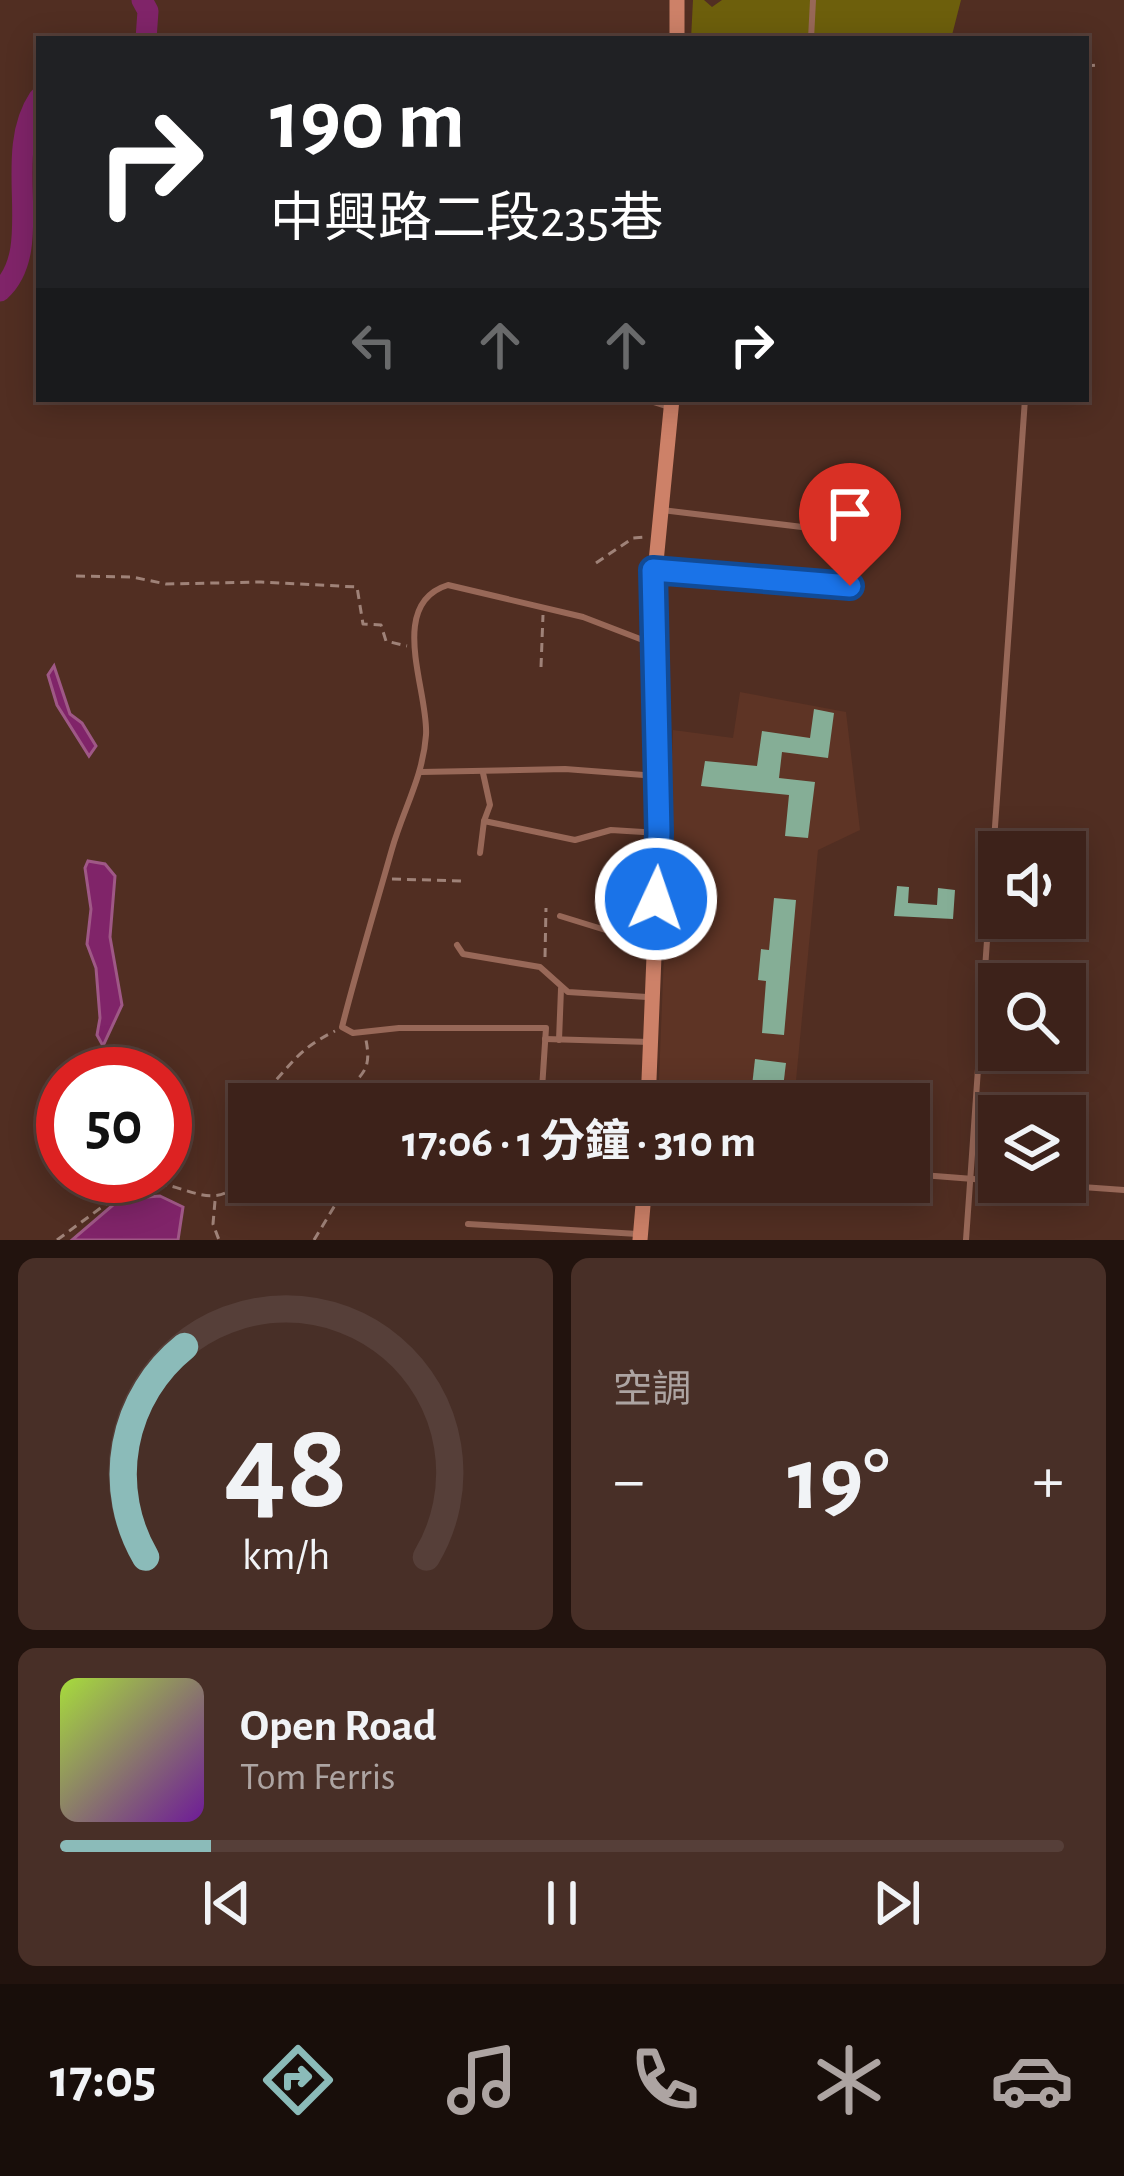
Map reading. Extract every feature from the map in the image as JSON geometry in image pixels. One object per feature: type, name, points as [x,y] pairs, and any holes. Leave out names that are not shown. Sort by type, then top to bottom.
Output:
[{"type":"main road","points":[[677,0],[677,36]]},
{"type":"main road","points":[[649,1083],[659,833],[653,570],[671,403]]},
{"type":"main road","points":[[640,1237],[642,1203]]},
{"type":"lane","points":[[811,36],[813,0]]},
{"type":"lane","points":[[966,1240],[1025,402]]},
{"type":"lane","points":[[658,509],[860,534]]},
{"type":"lane","points":[[653,570],[850,586]]},
{"type":"lane","points":[[542,1083],[546,1028],[364,1032],[341,1027],[392,846],[421,772],[426,730],[414,620],[443,586],[583,616],[652,643]]},
{"type":"lane","points":[[421,772],[566,769],[658,776]]},
{"type":"lane","points":[[480,854],[490,805],[483,771]]},
{"type":"lane","points":[[484,821],[574,840],[611,830],[659,833]]},
{"type":"lane","points":[[560,916],[612,932],[655,932]]},
{"type":"lane","points":[[457,945],[463,954],[545,971],[568,992],[652,998]]},
{"type":"lane","points":[[559,1040],[561,988]]},
{"type":"lane","points":[[545,1039],[650,1042]]},
{"type":"lane","points":[[930,1176],[978,1180]]},
{"type":"lane","points":[[1086,1187],[1124,1190]]},
{"type":"lane","points":[[468,1225],[640,1237]]},
{"type":"path","points":[[1089,66],[1098,65]]},
{"type":"path","points":[[596,563],[633,538],[656,538]]},
{"type":"path","points":[[76,576],[132,577],[166,584],[357,587],[363,624],[381,626],[386,641],[414,648]]},
{"type":"path","points":[[541,667],[544,607]]},
{"type":"path","points":[[385,879],[463,881]]},
{"type":"path","points":[[545,971],[546,908]]},
{"type":"path","points":[[274,1083],[305,1046],[341,1027]]},
{"type":"path","points":[[353,1083],[366,1073],[369,1056],[364,1032]]},
{"type":"path","points":[[57,1240],[136,1182],[180,1185],[215,1198],[228,1192]]},
{"type":"path","points":[[215,1198],[219,1240]]},
{"type":"path","points":[[314,1240],[336,1203]]},
{"type":"shaded area","points":[[693,0],[704,0],[712,7],[722,0],[961,0],[952,36],[691,36]]},
{"type":"shaded area","points":[[54,666],[70,714],[82,723],[96,746],[89,756],[57,705],[48,675]]},
{"type":"shaded area","points":[[740,692],[846,712],[860,830],[818,850],[796,1083],[659,1083],[673,730],[733,738]]},
{"type":"shaded area","points":[[88,861],[105,864],[115,876],[110,937],[122,1005],[103,1046],[97,1035],[96,968],[87,944]]},
{"type":"shaded area","points":[[115,1203],[183,1207],[178,1240],[72,1240]]},
{"type":"building","points":[[814,709],[834,713],[828,758],[782,752],[779,778],[815,782],[808,838],[785,836],[789,795],[701,786],[705,761],[757,766],[762,731],[810,738]]},
{"type":"building","points":[[897,886],[909,887],[908,903],[937,905],[938,888],[955,890],[953,919],[894,916]]},
{"type":"building","points":[[774,898],[796,900],[784,1035],[762,1033],[766,981],[758,980],[761,949],[769,950]]},
{"type":"building","points":[[755,1059],[786,1063],[784,1083],[752,1083]]},
{"type":"waterway","points":[[142,0],[148,11],[146,36]]},
{"type":"waterway","points":[[0,291],[14,273],[20,251],[23,147],[36,104]]},
{"type":"route","points":[[656,899],[659,833],[653,570],[850,586]]}]
